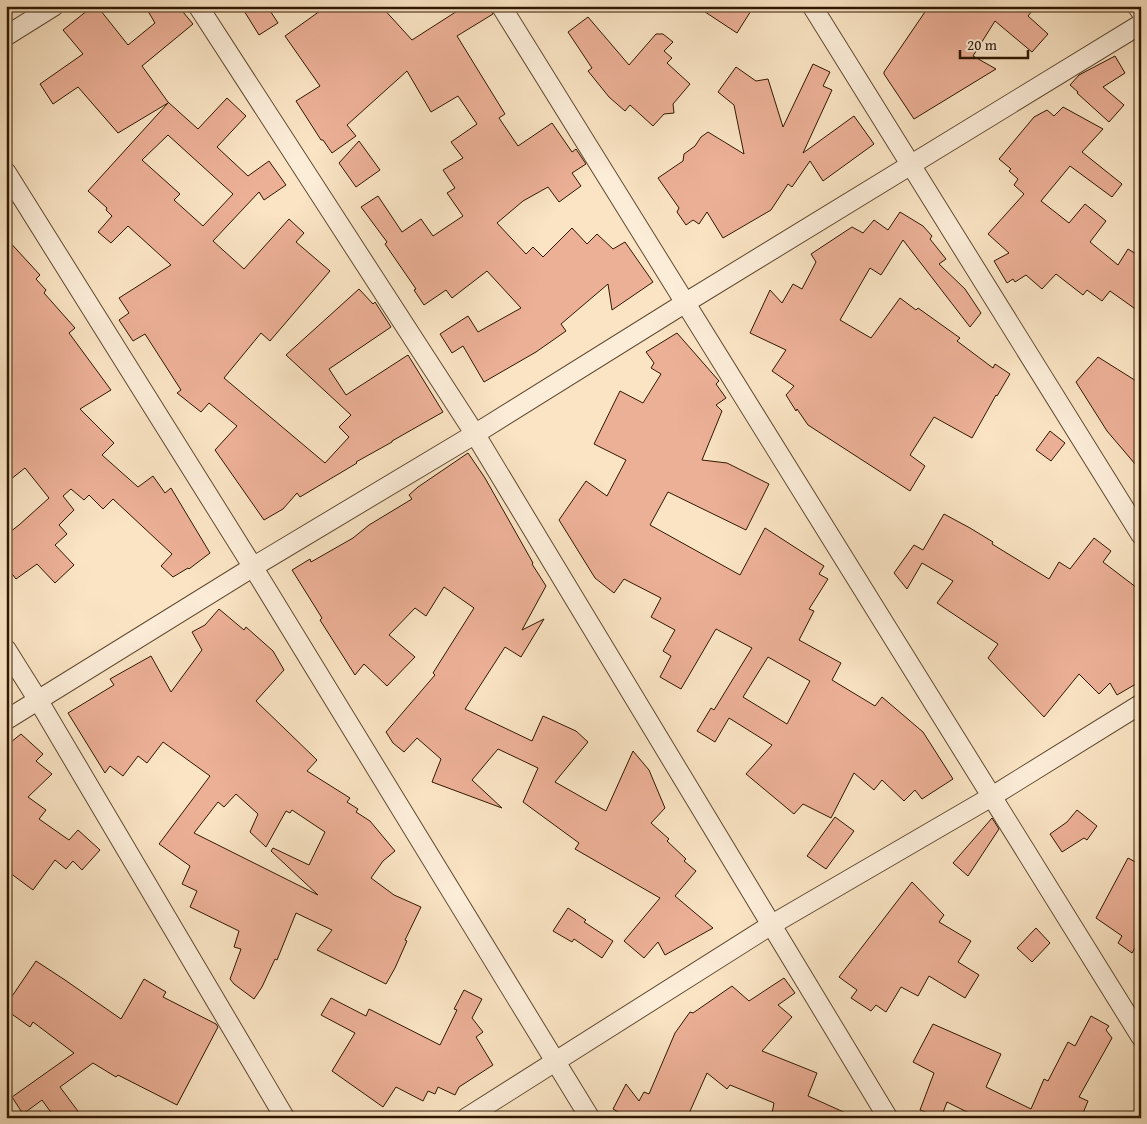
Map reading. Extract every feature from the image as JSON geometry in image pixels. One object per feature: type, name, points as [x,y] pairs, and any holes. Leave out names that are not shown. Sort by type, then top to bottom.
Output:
[{"type":"street","points":[[6,36],[54,6]]},
{"type":"street","points":[[198,6],[475,434],[888,1118]]},
{"type":"street","points":[[501,6],[1141,1037]]},
{"type":"street","points":[[812,6],[1141,535]]},
{"type":"street","points":[[1137,6],[1141,12]]},
{"type":"street","points":[[6,720],[253,566],[475,434],[1141,24]]},
{"type":"street","points":[[6,172],[253,566],[590,1118]]},
{"type":"street","points":[[6,650],[38,700],[286,1118]]},
{"type":"street","points":[[466,1118],[771,925],[991,797],[1141,704]]},
{"type":"building","points":[[93,6],[97,6],[128,45],[155,23],[145,6],[178,6],[193,24],[142,66],[168,102],[198,129],[227,98],[246,116],[217,147],[248,176],[269,161],[286,185],[264,200],[259,192],[213,241],[244,269],[289,219],[304,233],[296,242],[330,271],[270,341],[261,333],[224,378],[325,463],[349,437],[339,427],[351,415],[286,355],[359,289],[373,304],[375,302],[391,327],[329,369],[346,395],[408,355],[443,412],[300,497],[297,493],[283,509],[264,520],[215,450],[237,426],[209,403],[201,412],[177,393],[181,390],[145,334],[133,341],[119,320],[129,313],[119,298],[171,265],[128,226],[111,243],[98,232],[112,216],[106,210],[107,208],[88,191],[168,103],[118,133],[78,87],[53,104],[40,84],[83,54],[63,30]],"holes":[[[168,135],[233,194],[203,226],[174,200],[180,194],[142,160]]]},
{"type":"building","points":[[241,6],[267,6],[278,23],[259,35]]},
{"type":"building","points":[[327,6],[381,6],[412,40],[465,6],[490,6],[493,14],[457,36],[505,114],[499,118],[518,146],[552,123],[572,152],[576,149],[586,164],[572,173],[581,186],[559,202],[548,187],[523,201],[497,223],[526,254],[533,247],[543,257],[572,228],[587,244],[597,234],[613,249],[625,242],[653,282],[612,310],[608,284],[561,324],[566,331],[536,352],[484,382],[463,346],[452,353],[440,334],[468,316],[478,332],[521,308],[487,271],[452,298],[446,290],[424,305],[414,290],[416,289],[385,244],[387,242],[361,207],[378,196],[402,232],[421,219],[433,236],[463,216],[447,193],[455,188],[443,170],[463,158],[451,142],[477,124],[458,96],[431,112],[407,71],[347,125],[356,136],[332,153],[323,140],[321,140],[296,101],[320,86],[285,36]]},
{"type":"building","points":[[696,6],[754,6],[737,33]]},
{"type":"building","points":[[929,6],[1036,6],[1028,16],[1048,34],[1032,52],[995,21],[973,56],[996,69],[914,119],[884,72]]},
{"type":"building","points":[[588,17],[629,65],[656,34],[663,34],[673,42],[664,51],[672,58],[667,63],[690,84],[673,104],[674,113],[664,114],[653,126],[630,105],[625,111],[609,97],[588,71],[592,68],[568,32]]},
{"type":"building","points":[[1115,56],[1125,73],[1103,87],[1124,105],[1109,122],[1070,85],[1079,75]]},
{"type":"building","points":[[813,64],[830,72],[823,86],[832,90],[803,153],[854,116],[874,144],[823,181],[810,161],[792,187],[788,184],[771,210],[723,238],[707,212],[699,224],[693,220],[686,225],[677,212],[679,208],[658,178],[683,161],[684,154],[695,146],[701,137],[708,132],[744,154],[734,105],[718,92],[736,67],[756,81],[768,79],[783,127]]},
{"type":"building","points":[[1063,107],[1103,129],[1082,152],[1122,184],[1112,197],[1070,166],[1041,201],[1069,223],[1085,204],[1106,221],[1090,242],[1118,265],[1128,249],[1141,257],[1141,313],[1110,291],[1102,301],[1087,290],[1083,295],[1056,274],[1042,289],[1026,275],[1015,282],[1013,279],[1007,283],[994,261],[1009,253],[988,234],[1024,194],[1014,185],[1018,179],[1009,171],[1011,169],[999,159],[1034,117],[1047,110],[1054,116]]},
{"type":"building","points":[[359,141],[380,170],[356,187],[339,163]]},
{"type":"building","points":[[900,212],[923,226],[932,236],[930,239],[946,259],[939,264],[965,289],[981,313],[970,327],[903,240],[881,275],[870,268],[840,320],[871,338],[900,298],[916,310],[918,308],[960,338],[957,341],[993,368],[995,364],[1010,374],[972,438],[934,417],[910,455],[925,466],[910,491],[808,425],[786,395],[794,386],[772,371],[786,350],[750,333],[770,290],[782,303],[793,284],[802,289],[816,262],[811,254],[852,227],[863,233],[874,220],[888,230]]},
{"type":"building","points":[[6,238],[40,275],[36,279],[46,290],[44,293],[75,328],[69,333],[111,390],[80,409],[114,443],[102,455],[138,487],[153,476],[165,493],[171,488],[210,553],[189,569],[173,577],[161,566],[172,554],[113,499],[103,509],[89,495],[84,500],[71,489],[63,496],[74,510],[59,525],[67,534],[55,545],[74,565],[55,583],[37,564],[16,579],[6,566],[6,535],[49,498],[25,468],[6,483]]},
{"type":"building","points":[[677,333],[719,381],[716,384],[726,398],[716,405],[722,411],[702,460],[727,463],[769,484],[746,530],[668,492],[650,525],[740,575],[765,528],[824,566],[819,574],[828,579],[809,609],[814,611],[799,640],[841,663],[832,680],[875,706],[882,697],[923,732],[953,779],[922,799],[915,790],[904,801],[882,780],[874,790],[854,773],[831,818],[803,804],[794,814],[746,774],[772,745],[729,718],[715,742],[697,731],[711,708],[714,710],[752,648],[716,629],[681,689],[660,677],[671,656],[663,651],[675,630],[651,617],[661,598],[624,579],[614,593],[595,578],[559,520],[586,481],[607,496],[626,460],[594,444],[620,391],[643,403],[661,374],[651,368],[654,363],[646,352]],"holes":[[[768,657],[810,681],[787,724],[743,697]]]},
{"type":"building","points":[[1098,357],[1141,384],[1141,471],[1107,431],[1076,382]]},
{"type":"building","points":[[1050,431],[1065,443],[1051,461],[1036,450]]},
{"type":"building","points":[[468,453],[485,478],[546,586],[522,630],[544,619],[521,657],[505,647],[465,709],[532,741],[543,716],[576,731],[588,742],[555,782],[606,811],[633,751],[649,770],[665,808],[651,823],[669,839],[667,841],[686,859],[684,861],[696,871],[675,896],[713,928],[665,955],[658,942],[644,958],[624,941],[660,898],[575,849],[579,843],[523,802],[538,768],[498,749],[472,780],[502,808],[432,782],[441,759],[417,738],[404,752],[393,743],[386,732],[435,675],[433,673],[474,608],[444,587],[426,616],[415,608],[389,635],[415,657],[387,686],[364,664],[355,675],[320,620],[322,618],[292,570],[310,559],[311,562],[353,538],[369,525],[412,499],[409,495],[418,487]]},
{"type":"building","points":[[944,514],[993,542],[992,544],[1049,579],[1059,562],[1070,569],[1094,538],[1111,551],[1103,562],[1141,591],[1141,681],[1117,695],[1110,683],[1099,694],[1079,674],[1044,717],[988,658],[998,644],[937,603],[953,581],[922,563],[907,589],[894,573],[914,545],[923,550]]},
{"type":"building","points":[[219,609],[244,630],[246,627],[273,651],[284,670],[256,701],[317,760],[307,771],[350,798],[347,802],[358,809],[356,812],[370,821],[395,851],[383,861],[371,878],[394,895],[421,907],[405,940],[407,941],[395,968],[386,984],[317,950],[332,930],[296,913],[277,960],[275,959],[262,987],[254,999],[234,984],[230,979],[241,949],[234,947],[239,931],[190,907],[197,891],[182,884],[190,866],[159,844],[210,776],[163,742],[147,763],[138,756],[123,776],[110,766],[105,773],[68,713],[114,685],[110,679],[151,656],[171,692],[202,650],[192,632],[205,625]],"holes":[[[236,794],[258,814],[250,832],[266,847],[286,811],[290,813],[292,810],[325,832],[309,865],[273,848],[271,851],[318,895],[194,833],[218,802],[224,807]]]},
{"type":"building","points":[[21,734],[43,754],[36,761],[52,774],[28,797],[46,810],[39,819],[69,840],[78,830],[100,850],[82,870],[73,861],[66,869],[55,860],[33,890],[6,870],[6,746]]},
{"type":"building","points":[[1077,810],[1097,826],[1087,840],[1084,838],[1062,852],[1050,834],[1067,822]]},
{"type":"building","points":[[835,817],[854,831],[826,869],[807,856]]},
{"type":"building","points":[[992,818],[999,829],[968,876],[953,863]]},
{"type":"building","points":[[1128,858],[1141,865],[1141,949],[1136,946],[1132,953],[1118,943],[1122,936],[1096,918]]},
{"type":"building","points":[[912,882],[944,915],[939,922],[971,941],[958,962],[979,975],[965,998],[929,976],[918,996],[901,987],[886,1012],[876,1005],[871,1011],[851,998],[857,990],[839,977]]},
{"type":"building","points":[[568,908],[586,920],[584,922],[613,941],[602,958],[574,939],[572,942],[553,931]]},
{"type":"building","points":[[1036,928],[1050,943],[1032,962],[1017,948]]},
{"type":"building","points":[[36,961],[121,1019],[144,979],[166,992],[163,997],[216,1024],[218,1027],[177,1105],[118,1075],[116,1077],[93,1063],[60,1087],[83,1118],[55,1118],[42,1100],[23,1114],[12,1097],[74,1053],[33,1022],[30,1027],[6,1010],[6,1005]]},
{"type":"building","points":[[784,978],[795,993],[778,1005],[792,1017],[762,1051],[817,1073],[808,1096],[857,1118],[771,1118],[774,1103],[730,1085],[727,1089],[707,1073],[687,1118],[629,1118],[613,1109],[626,1084],[639,1101],[644,1092],[649,1094],[675,1033],[690,1012],[693,1013],[732,986],[749,1001]]},
{"type":"building","points":[[464,990],[482,999],[472,1018],[483,1032],[476,1037],[493,1065],[459,1087],[455,1095],[438,1087],[435,1094],[428,1091],[423,1101],[396,1087],[383,1107],[332,1071],[355,1033],[321,1015],[331,998],[366,1016],[369,1009],[440,1045],[457,1010],[454,1009]]},
{"type":"building","points":[[1091,1016],[1109,1026],[1106,1030],[1112,1038],[1079,1097],[1088,1101],[1081,1118],[979,1118],[947,1102],[941,1118],[920,1110],[934,1073],[913,1062],[933,1024],[1001,1054],[986,1087],[1031,1109],[1044,1079],[1048,1081],[1068,1042],[1075,1046]]}]
